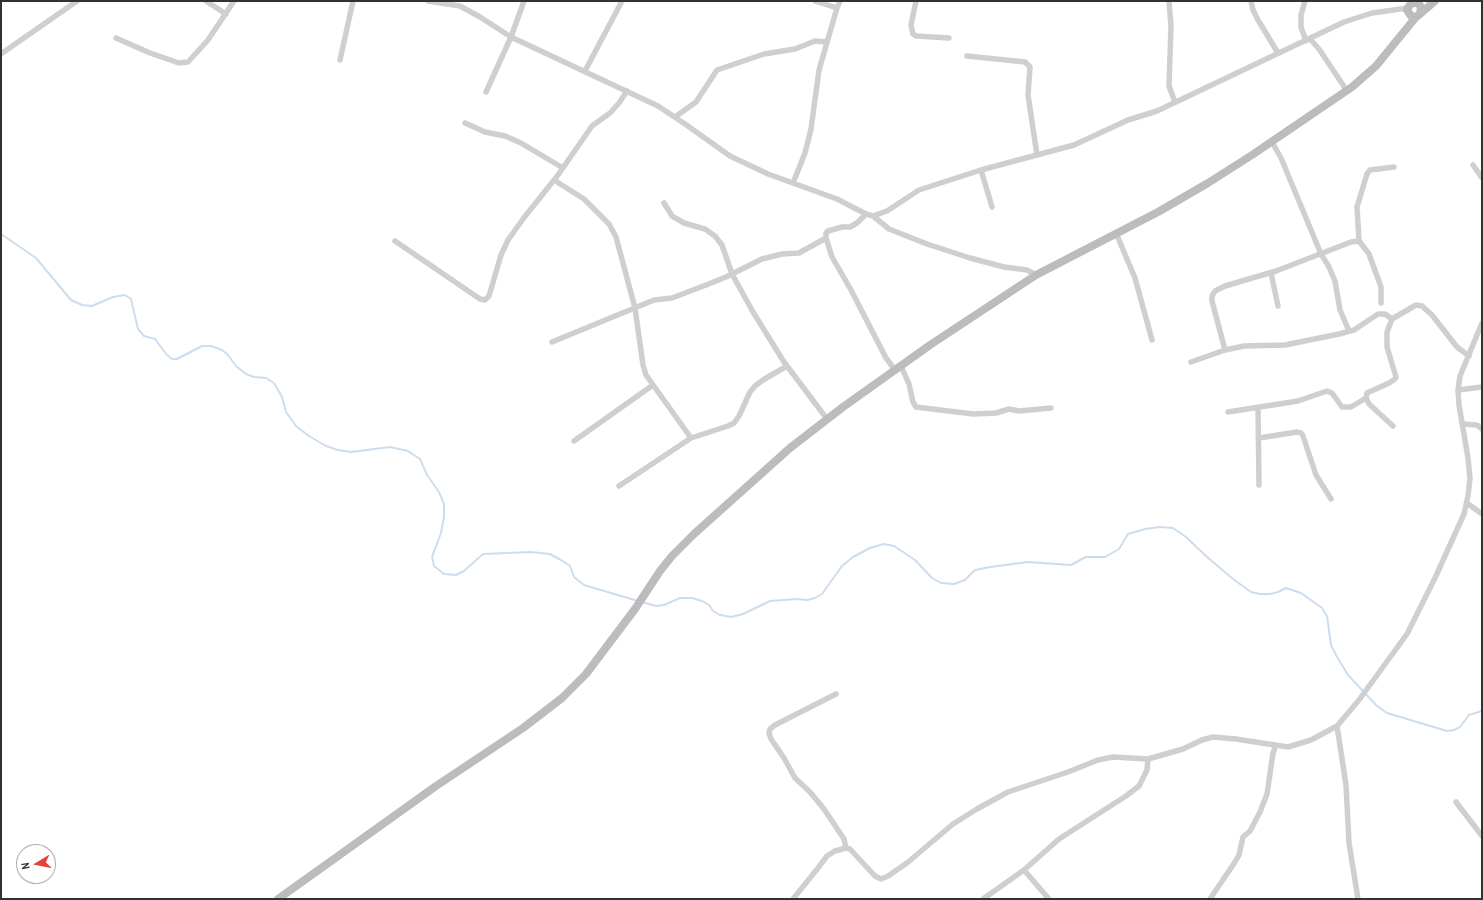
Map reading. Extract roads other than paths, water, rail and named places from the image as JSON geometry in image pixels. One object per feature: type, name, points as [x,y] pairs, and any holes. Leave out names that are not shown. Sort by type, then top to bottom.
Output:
[{"type":"main road","points":[[278,899],[436,786],[523,728],[562,698],[586,674],[635,609],[672,556],[694,534],[790,448],[827,419],[898,368],[1036,275],[1158,212],[1208,183],[1347,91],[1376,66],[1418,15],[1435,1]]},
{"type":"main road","points":[[1412,4],[1418,4],[1421,7],[1418,15],[1409,15],[1412,4]]},
{"type":"street","points":[[1,54],[77,1]]},
{"type":"street","points":[[206,1],[226,14]]},
{"type":"street","points":[[116,38],[179,63],[188,62],[208,40],[234,1]]},
{"type":"street","points":[[340,60],[353,1]]},
{"type":"street","points":[[428,1],[460,6],[511,37],[658,106],[730,156],[768,174],[837,200],[873,216],[889,229],[927,244],[970,258],[1004,267],[1027,270],[1036,275]]},
{"type":"street","points":[[486,92],[511,37],[524,1]]},
{"type":"street","points":[[585,71],[622,1]]},
{"type":"street","points":[[815,1],[836,8]]},
{"type":"street","points":[[793,183],[805,154],[811,129],[819,70],[836,8],[840,1]]},
{"type":"street","points":[[916,1],[911,25],[912,34],[916,36],[949,38]]},
{"type":"street","points":[[1169,1],[1171,26],[1169,86],[1174,102]]},
{"type":"street","points":[[1251,1],[1253,10],[1258,20],[1278,54]]},
{"type":"street","points":[[1305,1],[1301,15],[1301,27],[1308,40],[1319,49],[1347,91]]},
{"type":"street","points":[[873,216],[887,211],[919,190],[981,170],[1074,145],[1128,120],[1157,111],[1344,22],[1372,13],[1412,4]]},
{"type":"street","points":[[676,118],[696,102],[709,82],[712,74],[717,70],[764,54],[795,49],[816,41],[827,42]]},
{"type":"street","points":[[967,56],[1025,62],[1030,67],[1028,95],[1037,155]]},
{"type":"street","points":[[395,241],[480,299],[485,300],[489,296],[501,255],[508,240],[563,168],[592,126],[610,113],[619,104],[627,91]]},
{"type":"street","points":[[465,123],[485,132],[505,136],[516,141],[563,168]]},
{"type":"street","points":[[1272,142],[1281,158],[1335,281],[1340,310],[1349,331]]},
{"type":"street","points":[[1474,165],[1482,178]]},
{"type":"street","points":[[1381,304],[1381,287],[1376,271],[1370,254],[1360,241],[1357,207],[1367,174],[1370,170],[1394,167]]},
{"type":"street","points":[[981,170],[992,207]]},
{"type":"street","points":[[554,180],[584,199],[609,224],[616,237],[635,308],[643,365],[646,375],[691,438]]},
{"type":"street","points":[[664,203],[672,216],[684,223],[705,229],[715,236],[722,245],[732,274],[753,312],[787,366],[827,419]]},
{"type":"street","points":[[866,214],[857,223],[850,227],[828,231],[826,233],[826,238],[832,257],[886,358],[898,368],[909,384],[913,402],[916,407],[973,414],[1009,409],[1018,411],[1051,408]]},
{"type":"street","points":[[1116,234],[1135,278],[1152,340]]},
{"type":"street","points":[[552,342],[654,300],[672,298],[732,274],[762,259],[782,254],[799,253],[826,238]]},
{"type":"street","points":[[1225,350],[1212,296],[1216,291],[1225,286],[1271,273],[1351,242],[1360,241]]},
{"type":"street","points":[[1271,273],[1278,306]]},
{"type":"street","points":[[1228,412],[1298,401],[1327,391],[1332,393],[1342,407],[1351,407],[1366,398],[1367,393],[1389,383],[1396,377],[1387,347],[1386,332],[1392,319],[1416,305],[1422,306],[1432,315],[1457,347],[1469,356]]},
{"type":"street","points":[[1190,362],[1225,350],[1244,346],[1285,345],[1339,334],[1354,330],[1378,314],[1385,314],[1392,319]]},
{"type":"street","points":[[793,899],[827,856],[835,851],[846,848],[850,849],[875,876],[881,879],[907,864],[953,824],[1008,792],[1068,772],[1098,760],[1113,757],[1148,759],[1183,749],[1202,740],[1213,737],[1288,747],[1311,740],[1337,726],[1359,700],[1407,634],[1436,578],[1464,514],[1470,478],[1458,390],[1460,376],[1482,323]]},
{"type":"street","points":[[619,486],[691,438],[734,423],[754,386],[787,366]]},
{"type":"street","points":[[574,441],[654,385]]},
{"type":"street","points":[[1458,390],[1482,387]]},
{"type":"street","points":[[1366,398],[1369,404],[1393,426]]},
{"type":"street","points":[[1258,408],[1259,485]]},
{"type":"street","points":[[1462,424],[1477,425],[1482,430]]},
{"type":"street","points":[[1259,438],[1297,432],[1300,433],[1303,436],[1316,475],[1331,499]]},
{"type":"street","points":[[1466,503],[1482,514]]},
{"type":"street","points":[[836,694],[775,725],[770,729],[769,733],[771,739],[795,778],[810,792],[819,804],[844,839],[846,848]]},
{"type":"street","points":[[1337,726],[1346,785],[1348,843],[1358,899]]},
{"type":"street","points":[[1213,898],[1239,855],[1243,837],[1250,831],[1260,812],[1267,794],[1273,753],[1276,745]]},
{"type":"street","points":[[983,899],[1024,870],[1059,840],[1139,786],[1147,770],[1148,759]]},
{"type":"street","points":[[1456,802],[1482,836]]},
{"type":"street","points":[[1024,870],[1049,899]]},
{"type":"waterway","points":[[1,234],[36,258],[71,300],[82,305],[92,306],[113,297],[125,295],[131,299],[138,329],[144,336],[155,339],[167,355],[172,359],[177,359],[202,346],[211,346],[222,350],[228,355],[236,366],[246,374],[254,377],[266,378],[274,383],[282,397],[286,412],[296,426],[326,446],[351,452],[390,447],[408,451],[420,459],[427,475],[439,492],[444,504],[444,517],[441,533],[432,557],[434,566],[444,574],[456,575],[464,571],[483,554],[531,552],[550,554],[570,566],[574,577],[584,585],[638,601]]},
{"type":"waterway","points":[[642,602],[656,606],[664,605],[680,598],[692,598],[709,605],[713,611],[720,615],[731,617],[743,614],[770,601],[797,599],[807,600],[815,598],[822,594],[842,566],[853,557],[870,548],[884,544],[894,546],[915,560],[932,578],[941,583],[954,584],[965,580],[975,570],[990,567],[1028,562],[1071,565],[1086,557],[1105,557],[1119,549],[1128,534],[1145,529],[1160,527],[1173,528],[1186,537],[1233,579],[1251,592],[1270,594],[1286,588],[1301,593],[1322,608],[1327,616],[1331,645],[1348,675],[1377,706],[1387,713],[1447,731],[1460,727],[1469,715],[1482,711]]}]
